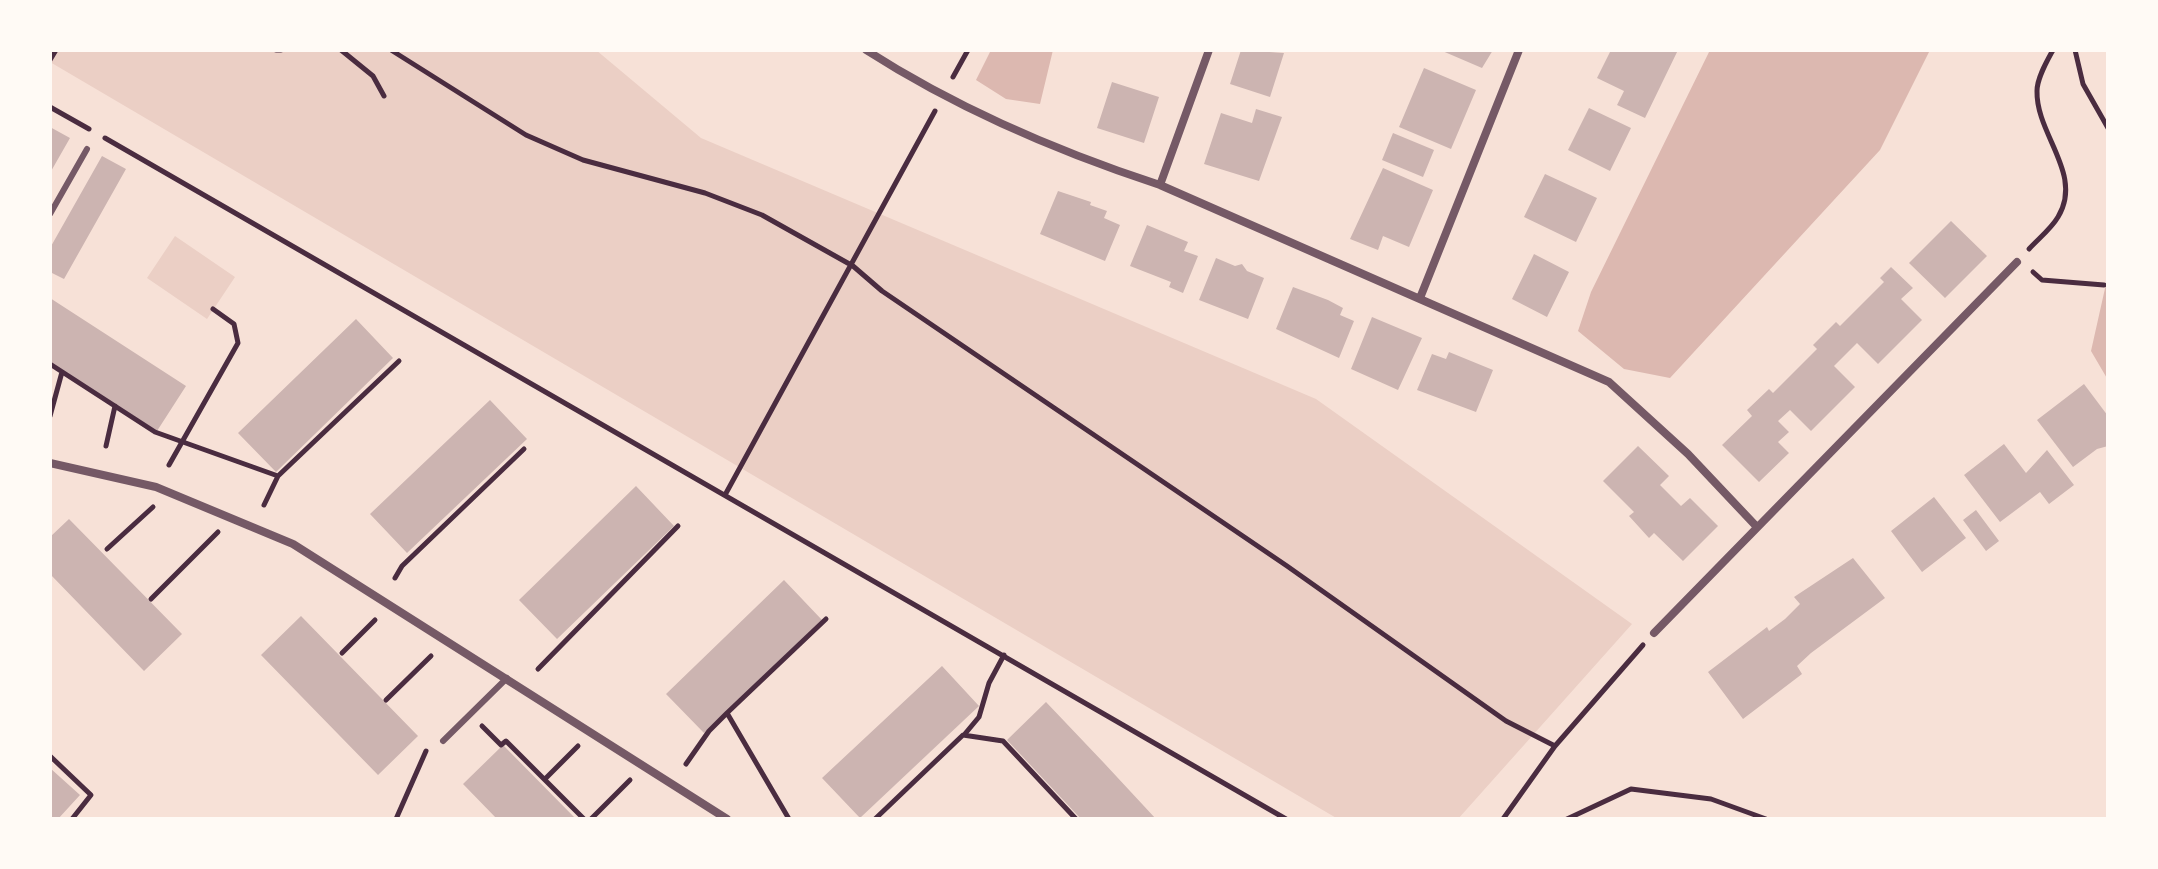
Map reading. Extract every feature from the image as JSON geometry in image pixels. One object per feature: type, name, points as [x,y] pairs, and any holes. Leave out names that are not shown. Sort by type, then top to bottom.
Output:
[{"type":"street","points":[[866,50],[943,96],[1046,144],[1160,185],[1609,382],[1688,454],[1756,526]]},
{"type":"street","points":[[1160,185],[1209,50]]},
{"type":"street","points":[[1420,298],[1519,50]]},
{"type":"street","points":[[1654,633],[2015,264]]},
{"type":"street","points":[[50,463],[156,487],[293,544],[727,819]]},
{"type":"lane","points":[[50,214],[87,149]]},
{"type":"lane","points":[[443,741],[507,678]]},
{"type":"path","points":[[50,60],[56,50]]},
{"type":"path","points":[[341,50],[373,76],[384,96]]},
{"type":"path","points":[[391,50],[492,116],[554,149],[735,204],[853,266],[882,291],[1276,558],[1506,721],[1555,746]]},
{"type":"path","points":[[725,495],[853,266],[968,50]]},
{"type":"path","points":[[2053,50],[2037,89],[2043,127],[2063,165],[2067,195],[2058,217],[2015,264],[2034,272],[2042,280],[2104,285]]},
{"type":"path","points":[[2075,50],[2083,84],[2108,128]]},
{"type":"path","points":[[50,107],[1286,819]]},
{"type":"path","points":[[169,465],[238,343],[234,324],[213,309]]},
{"type":"path","points":[[264,505],[278,476],[399,361]]},
{"type":"path","points":[[50,364],[155,432],[278,476]]},
{"type":"path","points":[[50,416],[62,372]]},
{"type":"path","points":[[106,446],[115,406]]},
{"type":"path","points":[[395,578],[402,566],[524,449]]},
{"type":"path","points":[[107,549],[156,504]]},
{"type":"path","points":[[538,669],[678,526]]},
{"type":"path","points":[[151,599],[221,529]]},
{"type":"path","points":[[342,653],[378,617]]},
{"type":"path","points":[[686,764],[709,731],[826,619]]},
{"type":"path","points":[[1503,819],[1555,746],[1654,633]]},
{"type":"path","points":[[386,700],[434,653]]},
{"type":"path","points":[[875,819],[979,717],[989,683],[1004,655]]},
{"type":"path","points":[[727,713],[789,819]]},
{"type":"path","points":[[470,714],[501,745],[506,741],[584,819]]},
{"type":"path","points":[[963,735],[1003,741],[1076,819]]},
{"type":"path","points":[[396,819],[416,765],[433,741],[443,741]]},
{"type":"path","points":[[545,779],[579,745]]},
{"type":"path","points":[[50,756],[91,795],[72,819]]},
{"type":"path","points":[[591,819],[631,779]]},
{"type":"path","points":[[1567,819],[1631,789],[1711,799],[1766,819]]},
{"type":"shaded area","points":[[50,50],[596,50],[701,138],[1316,399],[1632,624],[1458,819],[1338,819],[50,62]]},
{"type":"shaded area","points":[[991,50],[1053,50],[1040,104],[1006,99],[976,80]]},
{"type":"shaded area","points":[[1710,50],[1930,50],[1880,150],[1670,378],[1624,369],[1578,331],[1591,292]]},
{"type":"shaded area","points":[[175,236],[235,277],[207,319],[147,278]]},
{"type":"shaded area","points":[[2108,275],[2108,380],[2091,351]]},
{"type":"building","points":[[1241,50],[1284,53],[1270,97],[1230,84]]},
{"type":"building","points":[[1440,50],[1493,50],[1482,68]]},
{"type":"building","points":[[1611,50],[1678,50],[1645,118],[1617,105],[1624,91],[1597,78]]},
{"type":"building","points":[[1424,68],[1476,90],[1451,149],[1399,127]]},
{"type":"building","points":[[1112,82],[1159,97],[1144,143],[1097,128]]},
{"type":"building","points":[[1589,108],[1631,128],[1610,171],[1568,150]]},
{"type":"building","points":[[1256,109],[1282,117],[1259,181],[1204,164],[1221,113],[1252,123]]},
{"type":"building","points":[[50,127],[70,138],[50,173]]},
{"type":"building","points":[[1393,133],[1434,150],[1423,177],[1382,160]]},
{"type":"building","points":[[102,156],[126,169],[64,279],[50,272],[50,248]]},
{"type":"building","points":[[1383,168],[1433,190],[1409,247],[1383,236],[1378,250],[1350,239]]},
{"type":"building","points":[[1545,174],[1597,198],[1576,242],[1524,217]]},
{"type":"building","points":[[1058,191],[1091,202],[1090,205],[1107,211],[1104,218],[1120,225],[1105,261],[1040,234]]},
{"type":"building","points":[[1951,221],[1987,256],[1945,298],[1909,263]]},
{"type":"building","points":[[1147,225],[1188,242],[1184,251],[1198,256],[1183,293],[1169,287],[1171,282],[1130,266]]},
{"type":"building","points":[[1534,254],[1569,272],[1547,317],[1512,299]]},
{"type":"building","points":[[1216,258],[1235,266],[1242,264],[1247,271],[1264,278],[1248,319],[1199,300]]},
{"type":"building","points":[[1891,267],[1913,288],[1901,299],[1922,320],[1878,364],[1857,343],[1834,366],[1855,387],[1811,431],[1790,410],[1778,421],[1789,432],[1778,442],[1789,453],[1759,482],[1722,445],[1752,416],[1747,410],[1769,389],[1773,393],[1817,349],[1813,345],[1836,322],[1840,326],[1884,282],[1880,278]]},
{"type":"building","points":[[1293,287],[1343,308],[1340,315],[1354,321],[1339,358],[1276,329]]},
{"type":"building","points":[[50,298],[186,386],[157,431],[50,362]]},
{"type":"building","points":[[1372,317],[1422,338],[1398,390],[1351,369]]},
{"type":"building","points":[[356,319],[393,358],[276,472],[238,433]]},
{"type":"building","points":[[1449,352],[1493,370],[1476,412],[1417,390],[1432,354],[1446,359]]},
{"type":"building","points":[[2084,384],[2108,416],[2108,446],[2097,449],[2073,467],[2037,420]]},
{"type":"building","points":[[490,400],[527,439],[407,553],[370,514]]},
{"type":"building","points":[[2004,444],[2026,473],[2047,450],[2074,485],[2049,504],[2040,492],[2000,522],[1964,475]]},
{"type":"building","points":[[1638,446],[1669,476],[1660,485],[1681,506],[1690,498],[1718,526],[1683,561],[1654,533],[1649,538],[1629,516],[1634,512],[1603,481]]},
{"type":"building","points":[[636,486],[674,526],[557,639],[519,600]]},
{"type":"building","points":[[1934,497],[1966,538],[1922,572],[1891,531]]},
{"type":"building","points":[[1976,510],[1999,541],[1986,551],[1963,520]]},
{"type":"building","points":[[69,519],[182,634],[144,671],[50,574],[50,537]]},
{"type":"building","points":[[1853,558],[1885,598],[1811,653],[1797,666],[1802,674],[1743,719],[1708,672],[1767,627],[1769,631],[1785,619],[1800,604],[1794,597]]},
{"type":"building","points":[[784,580],[822,620],[704,733],[666,694]]},
{"type":"building","points":[[301,616],[418,736],[378,775],[261,655]]},
{"type":"building","points":[[942,666],[979,706],[860,818],[822,778]]},
{"type":"building","points":[[1046,702],[1156,819],[1081,819],[1007,740]]},
{"type":"building","points":[[503,745],[576,819],[497,819],[463,784]]},
{"type":"building","points":[[50,768],[80,795],[58,819],[50,819]]}]
